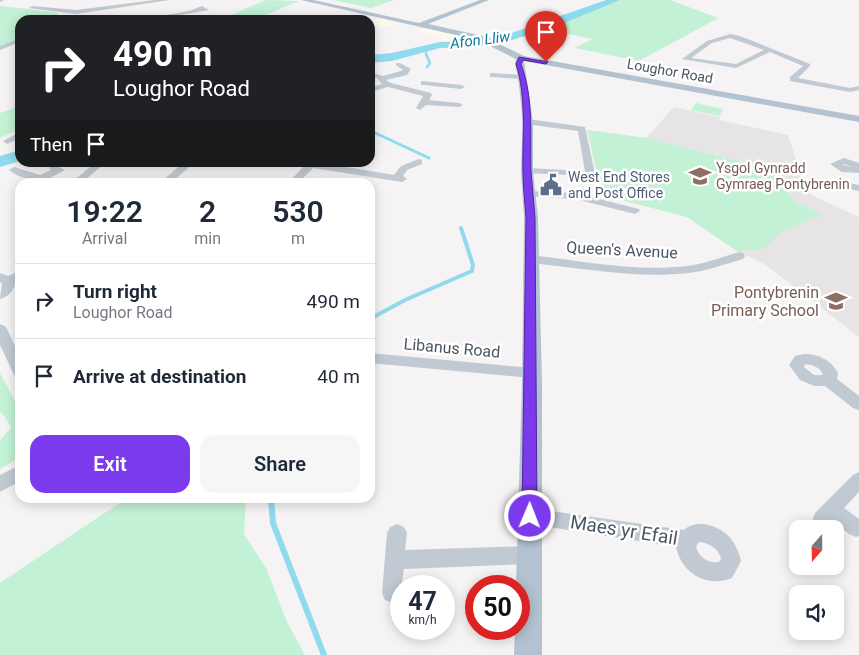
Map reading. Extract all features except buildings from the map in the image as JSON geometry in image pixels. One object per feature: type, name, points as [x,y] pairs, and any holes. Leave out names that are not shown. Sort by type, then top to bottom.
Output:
[{"type":"main road","name":"Loughor Road","points":[[305,0],[480,38],[521,58],[859,119]]},
{"type":"main road","points":[[422,24],[486,0]]},
{"type":"main road","points":[[521,58],[519,64],[523,77],[528,122],[527,171],[531,218],[528,655]]},
{"type":"street","points":[[97,9],[117,0]]},
{"type":"street","points":[[48,2],[32,8],[70,12],[167,0]]},
{"type":"street","points":[[62,15],[70,12]]},
{"type":"street","points":[[183,15],[194,12]]},
{"type":"street","points":[[770,50],[760,53],[741,66],[685,59],[704,44],[727,35],[770,50],[808,65],[793,79],[850,90],[859,88]]},
{"type":"street","points":[[0,48],[15,42]]},
{"type":"street","points":[[381,79],[404,73],[407,69],[398,64]]},
{"type":"street","points":[[375,75],[388,85],[424,102],[459,105]]},
{"type":"street","points":[[493,75],[523,77]]},
{"type":"street","points":[[424,102],[440,82]]},
{"type":"street","points":[[424,83],[440,82],[461,87]]},
{"type":"street","points":[[375,89],[388,85]]},
{"type":"street","points":[[527,171],[590,174],[582,129],[528,122]]},
{"type":"street","points":[[7,142],[15,138]]},
{"type":"street","points":[[330,167],[400,179],[404,168],[419,162]]},
{"type":"street","points":[[82,178],[96,167]]},
{"type":"street","points":[[171,178],[185,167]]},
{"type":"street","points":[[298,178],[309,167]]},
{"type":"street","points":[[49,178],[60,170],[54,168]]},
{"type":"street","points":[[14,170],[27,177],[37,176],[42,178]]},
{"type":"street","points":[[845,185],[859,188]]},
{"type":"street","points":[[528,194],[575,196],[628,212]]},
{"type":"street","name":"Queen's Avenue","points":[[531,259],[642,270],[681,270],[739,256]]},
{"type":"street","points":[[0,295],[7,289],[4,279]]},
{"type":"street","points":[[0,329],[15,362]]},
{"type":"street","name":"Libanus Road","points":[[375,358],[531,373]]},
{"type":"street","points":[[828,380],[859,404]]},
{"type":"street","points":[[0,484],[15,475]]},
{"type":"street","points":[[856,528],[826,514],[859,480]]},
{"type":"street","name":"Maes yr Efail","points":[[530,516],[688,540]]},
{"type":"street","points":[[394,575],[397,533]]},
{"type":"street","points":[[395,560],[529,556]]},
{"type":"shaded area","points":[[378,18],[401,23],[375,30],[375,19]]},
{"type":"shaded area","points":[[426,28],[473,39],[482,43],[445,44],[443,40],[418,31]]},
{"type":"shaded area","name":"Ysgol Gynradd Gymraeg Pontybrenin","points":[[674,107],[720,117],[719,120],[788,135],[805,187],[811,195],[859,217],[859,337],[766,265],[737,251],[687,217],[614,198],[607,193],[600,180],[587,130],[646,138]]},
{"type":"green space","points":[[265,0],[299,1],[266,15],[232,15]]},
{"type":"green space","points":[[333,0],[394,0],[371,8]]},
{"type":"green space","points":[[621,0],[670,0],[718,18],[639,61],[575,48],[592,39],[544,29]]},
{"type":"green space","points":[[0,6],[59,14],[15,15],[15,40],[0,46]]},
{"type":"green space","points":[[696,103],[723,109],[720,116],[691,110]]},
{"type":"green space","points":[[15,108],[15,131],[0,138],[0,113]]},
{"type":"green space","name":"Ysgol Gynradd Gymraeg Pontybrenin","points":[[587,130],[646,138],[772,170],[794,201],[823,214],[781,232],[763,249],[737,251],[687,217],[614,198],[599,177]]},
{"type":"green space","points":[[0,373],[15,402],[15,460],[0,469],[0,440],[11,428],[0,411]]},
{"type":"green space","points":[[120,503],[246,503],[244,534],[266,568],[287,622],[305,655],[0,655],[0,583]]},
{"type":"waterway","name":"Afon Lliw","points":[[375,59],[392,57],[440,45],[472,44],[508,38],[615,0]]},
{"type":"waterway","name":"Afon Lliw","points":[[426,49],[426,54]]},
{"type":"waterway","points":[[426,54],[430,63],[427,67]]},
{"type":"waterway","points":[[375,133],[429,158]]},
{"type":"waterway","name":"Afon Lliw","points":[[0,162],[15,157]]},
{"type":"waterway","points":[[375,316],[405,300],[472,271],[473,265],[461,228]]},
{"type":"waterway","points":[[271,503],[273,523],[324,655]]},
{"type":"place","name":"Ysgol Gynradd Gymraeg Pontybrenin","points":[[700,176]]},
{"type":"place","name":"West End Stores and Post Office","points":[[551,185]]},
{"type":"place","name":"Pontybrenin Primary School","points":[[836,301]]},
{"type":"route","points":[[530,516],[532,383],[531,218],[527,171],[528,122],[523,77],[519,64],[521,58],[546,62]]}]
